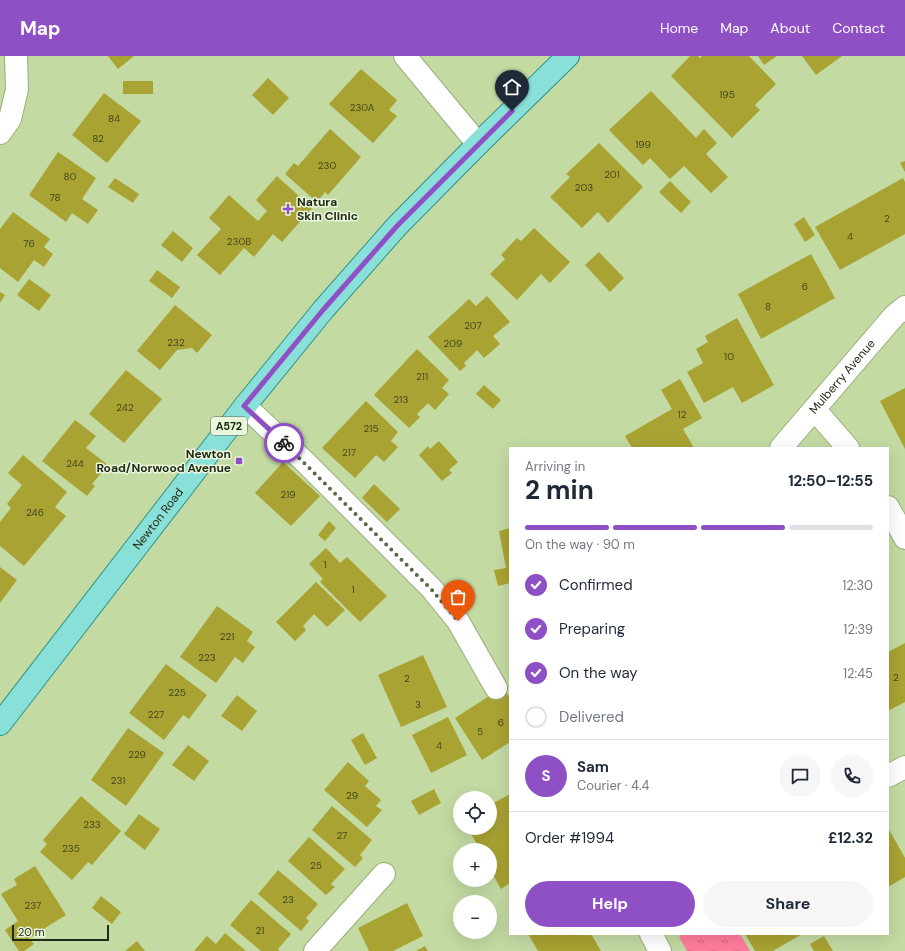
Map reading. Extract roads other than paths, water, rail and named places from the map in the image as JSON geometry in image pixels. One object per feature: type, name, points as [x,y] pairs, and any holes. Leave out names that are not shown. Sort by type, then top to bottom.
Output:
[{"type":"main road","name":"Newton Road","points":[[0,724],[244,406],[323,310],[392,232],[478,144],[568,56]]},
{"type":"street","points":[[0,133],[10,119],[17,89],[16,56]]},
{"type":"street","points":[[405,56],[478,144]]},
{"type":"street","name":"Mulberry Avenue","points":[[782,447],[894,316],[905,307]]},
{"type":"street","points":[[244,406],[305,462],[432,590],[458,621],[496,688]]},
{"type":"street","points":[[814,410],[847,447]]},
{"type":"street","points":[[889,509],[905,538]]},
{"type":"street","points":[[889,775],[905,767]]},
{"type":"street","points":[[315,951],[384,874]]},
{"type":"street","points":[[652,935],[660,951]]},
{"type":"place","name":"Natura Skin Clinic","points":[[288,209]]},
{"type":"place","name":"Newton Road/Norwood Avenue","points":[[239,461]]}]
